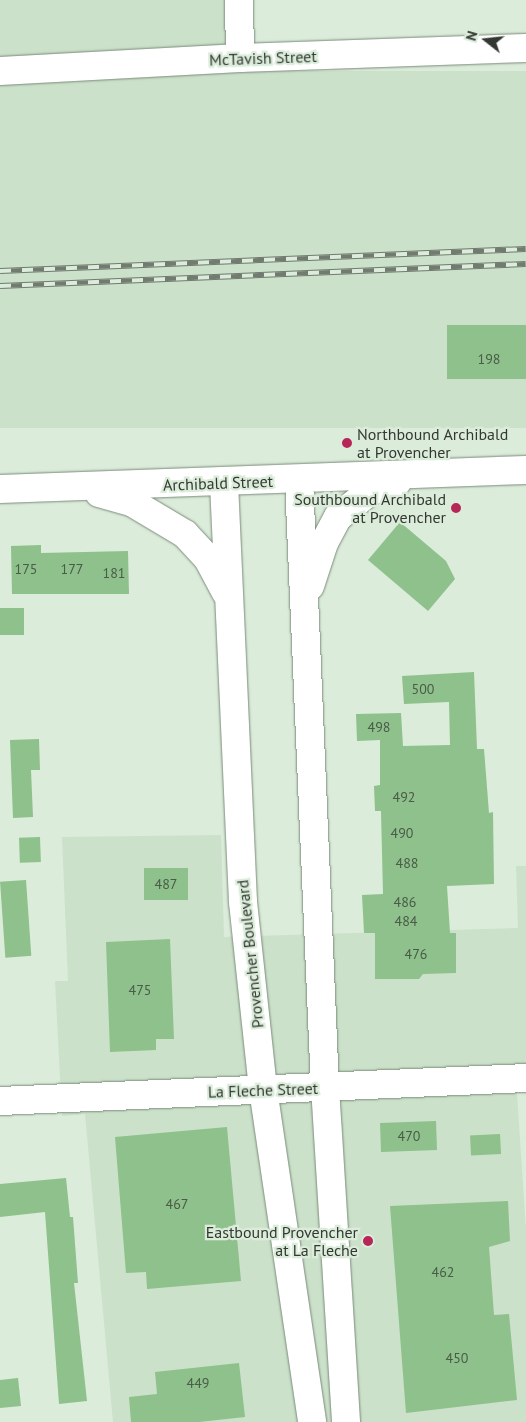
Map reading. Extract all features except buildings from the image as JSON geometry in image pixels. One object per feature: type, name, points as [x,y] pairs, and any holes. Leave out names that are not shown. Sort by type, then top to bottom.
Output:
[{"type":"main road","points":[[239,0],[240,58]]},
{"type":"main road","name":"McTavish Street","points":[[0,71],[240,58],[526,48]]},
{"type":"main road","name":"Archibald Street","points":[[0,489],[75,485],[224,483],[526,470]]},
{"type":"main road","points":[[305,604],[324,542],[346,508],[369,492],[426,473]]},
{"type":"main road","points":[[298,480],[305,604],[324,1087],[346,1422]]},
{"type":"main road","name":"Provencher Boulevard","points":[[224,483],[243,902],[263,1089],[312,1422]]},
{"type":"main road","points":[[75,485],[133,503],[172,524],[208,559],[230,602]]},
{"type":"main road","name":"La Fleche Street","points":[[0,1101],[526,1078]]},
{"type":"shaded area","points":[[0,0],[239,0],[240,58],[0,71]]},
{"type":"shaded area","points":[[0,71],[526,71],[526,428],[0,428]]},
{"type":"shaded area","points":[[221,835],[224,937],[518,928],[516,866],[526,866],[526,1064],[515,1065],[526,1229],[526,1422],[113,1422],[85,1114],[62,1116],[55,981],[68,981],[62,837]]},
{"type":"railway","points":[[0,271],[526,249]]},
{"type":"railway","points":[[0,286],[526,264]]},
{"type":"place","name":"Northbound Archibald at Provencher","points":[[347,443]]},
{"type":"place","name":"Southbound Archibald at Provencher","points":[[456,508]]},
{"type":"place","name":"Eastbound Provencher at La Fleche","points":[[368,1241]]}]
